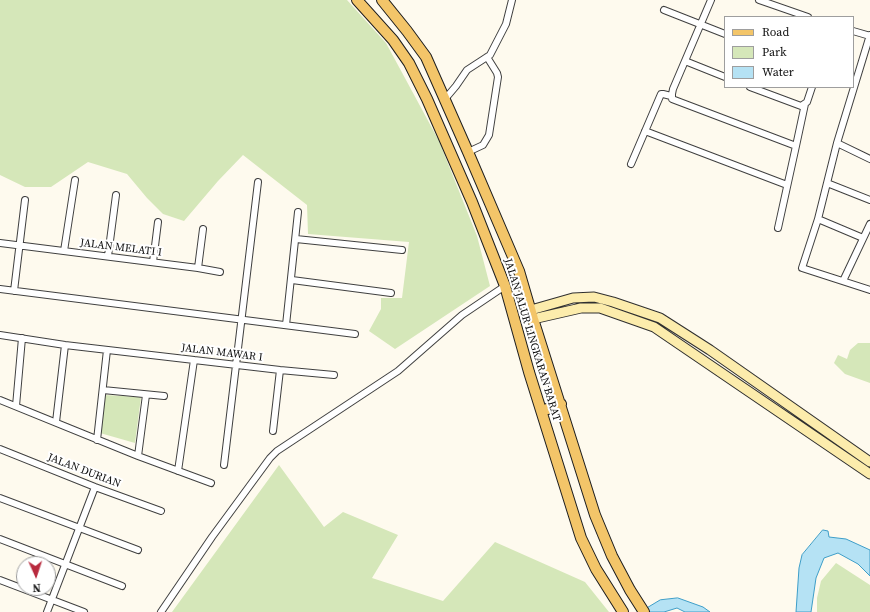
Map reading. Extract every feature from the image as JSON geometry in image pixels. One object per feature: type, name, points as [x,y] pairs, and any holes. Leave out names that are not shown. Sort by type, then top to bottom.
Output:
[{"type":"main road","name":"JALAN JALUR LINGKARAN BARAT","points":[[357,0],[393,40],[409,63],[427,99],[472,202],[505,286],[581,538],[596,569],[623,612]]},
{"type":"main road","name":"JALAN JALUR LINGKARAN BARAT","points":[[382,0],[426,57],[519,271],[595,515],[612,556],[630,590],[644,612]]},
{"type":"main road","points":[[532,315],[573,298],[594,297],[660,318],[710,350],[870,462]]},
{"type":"main road","points":[[532,315],[581,308],[600,308],[654,327],[870,474]]},
{"type":"main road","points":[[542,411],[561,404]]},
{"type":"street","points":[[445,99],[467,70],[490,55],[506,24],[512,0]]},
{"type":"street","points":[[671,96],[711,0]]},
{"type":"street","points":[[759,0],[805,16]]},
{"type":"street","points":[[664,10],[724,34]]},
{"type":"street","points":[[854,31],[870,36],[854,88]]},
{"type":"street","points":[[468,152],[482,145],[489,135],[498,77],[487,58]]},
{"type":"street","points":[[685,61],[724,77]]},
{"type":"street","points":[[753,88],[798,106],[805,104]]},
{"type":"street","points":[[778,228],[805,104],[812,88]]},
{"type":"street","points":[[854,88],[837,143],[818,219],[802,268],[870,290]]},
{"type":"street","points":[[631,164],[661,94],[671,96],[672,99],[796,146]]},
{"type":"street","points":[[645,131],[788,185]]},
{"type":"street","points":[[837,143],[870,159]]},
{"type":"street","points":[[64,251],[75,180]]},
{"type":"street","points":[[224,465],[258,182]]},
{"type":"street","points":[[828,183],[870,200]]},
{"type":"street","points":[[108,256],[116,194]]},
{"type":"street","points":[[14,291],[25,200]]},
{"type":"street","points":[[286,325],[292,280],[298,212]]},
{"type":"street","points":[[818,219],[863,238]]},
{"type":"street","points":[[153,262],[158,222]]},
{"type":"street","points":[[843,281],[870,224]]},
{"type":"street","points":[[198,268],[203,229]]},
{"type":"street","points":[[296,239],[402,250]]},
{"type":"street","name":"JALAN MELATI I","points":[[0,243],[108,256],[220,272]]},
{"type":"street","points":[[292,280],[391,293]]},
{"type":"street","points":[[161,612],[212,537],[270,458],[277,451],[398,371],[462,315],[505,286]]},
{"type":"street","points":[[0,289],[355,334]]},
{"type":"street","name":"JALAN MAWAR I","points":[[0,335],[65,345],[334,375]]},
{"type":"street","points":[[16,406],[22,338]]},
{"type":"street","points":[[56,422],[65,345]]},
{"type":"street","points":[[97,440],[107,350]]},
{"type":"street","points":[[178,471],[194,360]]},
{"type":"street","points":[[272,431],[280,370]]},
{"type":"street","points":[[103,390],[164,396]]},
{"type":"street","points":[[138,456],[146,395]]},
{"type":"street","points":[[0,400],[97,440],[211,483]]},
{"type":"street","name":"JALAN DURIAN","points":[[0,449],[161,511]]},
{"type":"street","points":[[47,612],[95,486]]},
{"type":"street","points":[[0,498],[138,550]]},
{"type":"street","points":[[0,539],[122,586]]},
{"type":"street","points":[[0,580],[84,612]]},
{"type":"green space","points":[[0,0],[347,0],[386,43],[439,141],[477,236],[490,286],[395,349],[369,331],[381,309],[381,298],[402,298],[409,242],[308,234],[307,205],[243,155],[218,181],[184,221],[163,214],[127,174],[88,162],[51,187],[25,187],[0,175]]},
{"type":"green space","points":[[858,343],[870,343],[870,383],[845,374],[834,363],[838,355],[847,359],[850,350]]},
{"type":"green space","points":[[104,395],[141,397],[135,443],[100,433]]},
{"type":"green space","points":[[279,465],[324,527],[343,512],[398,535],[372,578],[443,601],[495,542],[585,582],[609,612],[172,612]]},
{"type":"green space","points":[[836,563],[870,585],[870,612],[817,612],[817,598],[821,581]]},
{"type":"water","points":[[823,530],[828,531],[829,537],[846,539],[870,550],[870,576],[858,564],[838,553],[824,558],[816,578],[811,612],[796,612],[799,568],[802,555]]},
{"type":"water","points":[[678,598],[703,607],[710,612],[685,612],[677,608],[664,612],[640,612],[660,600]]}]
